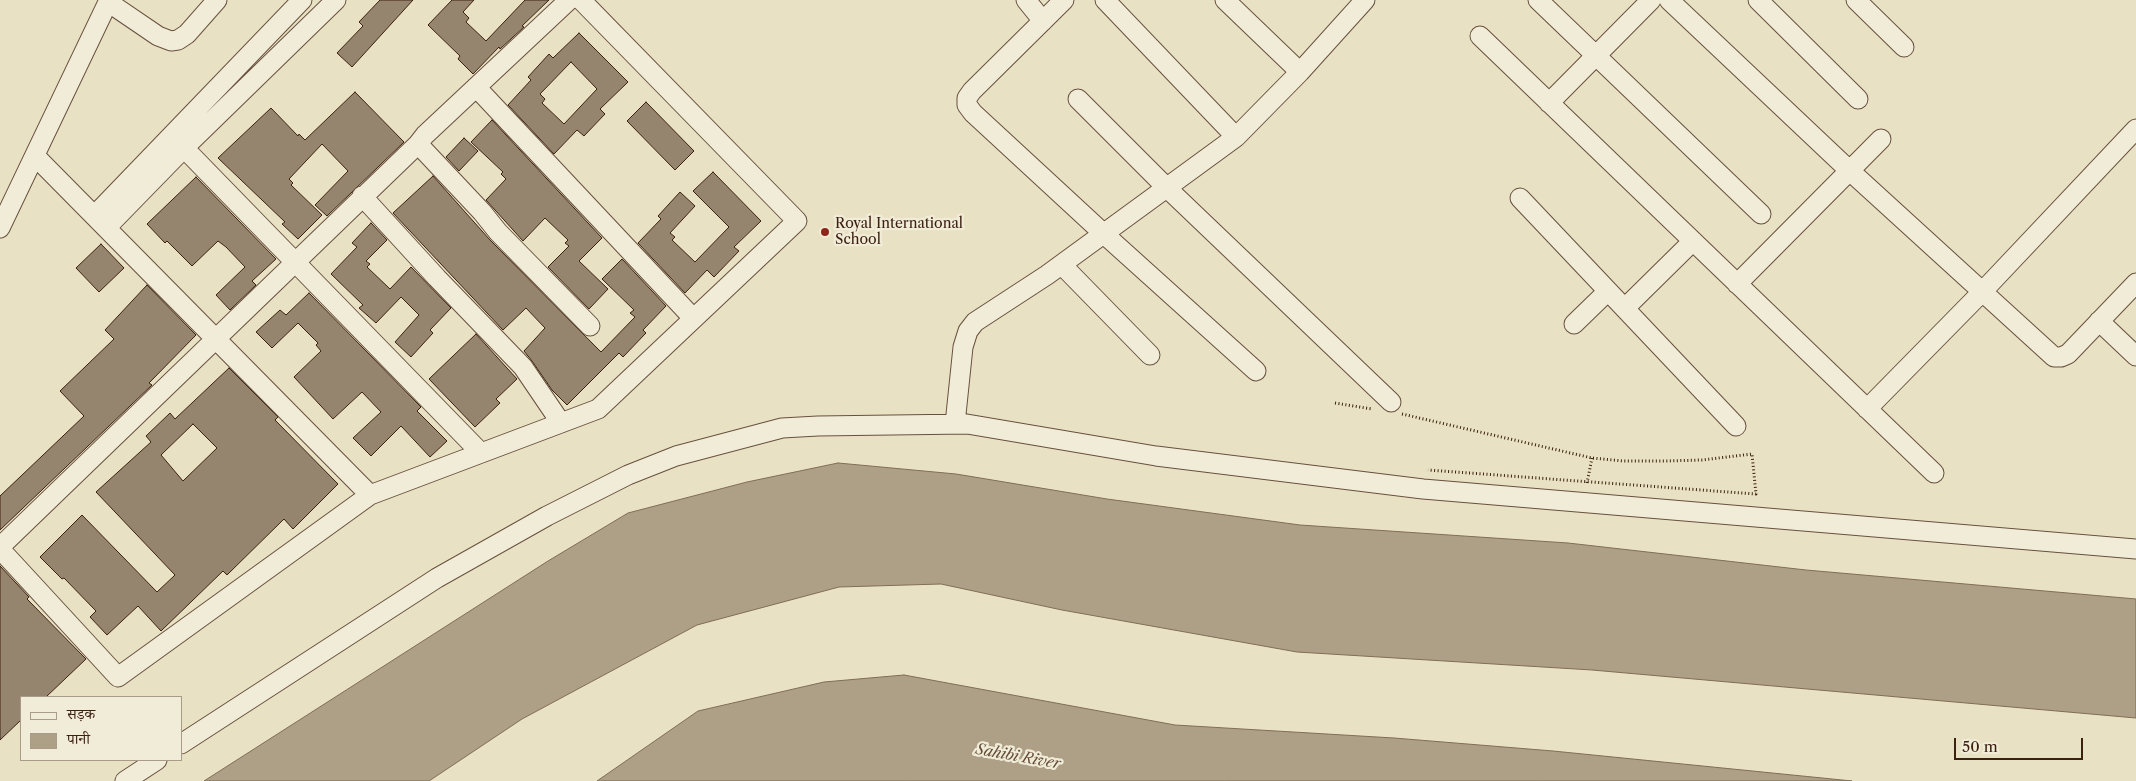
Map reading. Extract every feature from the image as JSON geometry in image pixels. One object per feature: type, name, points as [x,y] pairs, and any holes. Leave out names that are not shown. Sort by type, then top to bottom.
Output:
[{"type":"street","points":[[0,228],[108,1],[158,36],[171,41],[178,40],[187,34],[217,0]]},
{"type":"street","points":[[100,222],[302,0]]},
{"type":"street","points":[[100,222],[184,148],[336,0]]},
{"type":"street","points":[[569,0],[425,135],[418,144],[362,196],[0,548],[118,677],[370,495],[598,409],[797,221],[581,0]]},
{"type":"street","points":[[1026,0],[1043,21]]},
{"type":"street","points":[[1064,0],[972,91],[967,98],[967,105],[973,113],[1104,234],[1256,371]]},
{"type":"street","points":[[1105,0],[1236,136]]},
{"type":"street","points":[[1225,0],[1300,72]]},
{"type":"street","points":[[1538,0],[1762,214]]},
{"type":"street","points":[[1549,103],[1651,0]]},
{"type":"street","points":[[1669,0],[1850,171],[2054,357],[2068,354],[2136,283]]},
{"type":"street","points":[[1758,0],[1858,99]]},
{"type":"street","points":[[1856,0],[1904,47]]},
{"type":"street","points":[[955,424],[964,347],[968,331],[975,322],[1062,264],[1236,136],[1300,72],[1357,3]]},
{"type":"street","points":[[1480,36],[1934,473]]},
{"type":"street","points":[[476,87],[693,318]]},
{"type":"street","points":[[1078,99],[1392,407]]},
{"type":"street","points":[[1867,409],[1982,292],[2136,129]]},
{"type":"street","points":[[1737,284],[1881,139]]},
{"type":"street","points":[[418,144],[482,212],[498,232],[590,326]]},
{"type":"street","points":[[184,148],[481,453]]},
{"type":"street","points":[[35,156],[370,495]]},
{"type":"street","points":[[362,196],[437,278],[523,367],[561,423]]},
{"type":"street","points":[[1520,198],[1736,426]]},
{"type":"street","points":[[1625,308],[1693,241]]},
{"type":"street","points":[[1062,264],[1150,355]]},
{"type":"street","points":[[1574,324],[1608,291]]},
{"type":"street","points":[[2099,321],[2136,356]]},
{"type":"street","points":[[182,743],[437,578],[547,516],[628,474],[676,456],[782,428],[967,424],[1156,456],[1423,489],[2136,549]]},
{"type":"street","points":[[124,781],[155,761]]},
{"type":"path","points":[[1335,403],[1374,409]]},
{"type":"path","points":[[1392,407],[1592,458],[1666,462],[1752,454],[1756,494],[1422,469]]},
{"type":"path","points":[[1587,482],[1592,458]]},
{"type":"water","points":[[838,463],[956,474],[1107,499],[1300,525],[1568,543],[1806,570],[2136,599],[2136,718],[1592,670],[1297,652],[1062,610],[941,584],[839,587],[697,625],[522,719],[429,781],[204,781],[548,561],[628,513],[747,482]]},
{"type":"water","name":"Sahibi River","points":[[904,675],[1175,725],[1394,738],[1553,751],[1852,781],[597,781],[698,711],[824,682]]},
{"type":"building","points":[[380,0],[413,0],[352,67],[337,53],[363,26],[359,22]]},
{"type":"building","points":[[452,0],[474,0],[463,12],[469,18],[466,22],[486,41],[525,0],[549,0],[522,26],[524,27],[500,49],[499,47],[473,74],[458,59],[460,56],[428,25]]},
{"type":"building","points":[[579,33],[628,82],[600,109],[605,114],[584,136],[577,130],[554,154],[508,105],[531,80],[528,77],[549,54],[553,58]],"holes":[[[571,62],[597,89],[564,124],[542,103],[545,99],[540,94]]]},
{"type":"building","points":[[355,92],[404,142],[327,216],[315,205],[348,171],[322,144],[289,179],[293,183],[291,185],[322,215],[298,239],[282,224],[285,222],[218,158],[271,108],[298,136],[299,134],[305,140]]},
{"type":"building","points":[[646,102],[694,151],[675,170],[627,121]]},
{"type":"building","points":[[492,120],[602,238],[579,261],[608,289],[589,309],[548,267],[569,246],[565,243],[568,240],[545,218],[523,241],[486,200],[506,179],[501,174],[503,172],[471,142]]},
{"type":"building","points":[[464,138],[478,151],[459,171],[446,157]]},
{"type":"building","points":[[713,172],[761,221],[734,247],[739,251],[714,277],[707,270],[685,293],[638,243],[661,219],[658,216],[680,192],[695,206],[670,233],[675,237],[672,240],[695,262],[729,227],[693,191]]},
{"type":"building","points":[[433,176],[490,240],[601,352],[635,317],[630,313],[634,310],[602,279],[622,259],[666,306],[643,330],[646,333],[623,357],[619,353],[567,405],[552,390],[524,351],[545,328],[526,308],[503,330],[393,213]]},
{"type":"building","points":[[196,177],[276,259],[252,281],[256,285],[230,310],[216,295],[245,267],[226,247],[218,241],[192,266],[167,241],[165,243],[147,224]]},
{"type":"building","points":[[371,223],[387,240],[366,261],[370,264],[367,267],[390,289],[411,267],[451,308],[430,330],[433,333],[411,357],[395,342],[419,315],[401,297],[376,323],[359,308],[363,305],[331,274],[357,247],[352,243]]},
{"type":"building","points":[[101,244],[124,268],[99,292],[76,268]]},
{"type":"building","points":[[147,285],[196,335],[149,383],[152,385],[0,530],[0,496],[84,416],[60,391],[114,339],[105,330]]},
{"type":"building","points":[[309,293],[421,407],[417,411],[447,441],[430,457],[401,426],[371,456],[353,438],[381,412],[362,392],[333,419],[294,377],[321,351],[316,345],[318,343],[298,323],[272,348],[256,332],[280,310],[286,315]]},
{"type":"building","points":[[476,334],[517,379],[496,399],[500,403],[475,427],[429,379]]},
{"type":"building","points":[[229,368],[278,417],[275,420],[338,484],[293,529],[284,519],[227,575],[223,571],[161,631],[138,606],[107,635],[90,617],[96,611],[64,578],[62,579],[40,557],[82,515],[157,592],[175,575],[96,492],[151,442],[146,436],[170,413],[175,419]],"holes":[[[193,424],[217,448],[183,481],[161,455]]]},
{"type":"building","points":[[0,566],[29,597],[27,599],[86,659],[47,696],[20,696],[20,721],[0,740]]},
{"type":"place","name":"Royal International School","points":[[825,232]]}]
